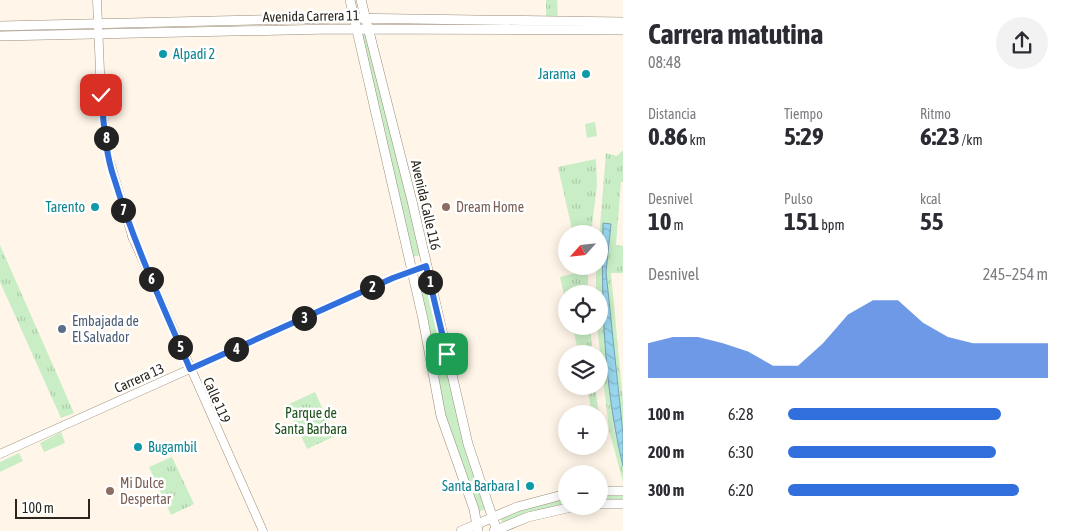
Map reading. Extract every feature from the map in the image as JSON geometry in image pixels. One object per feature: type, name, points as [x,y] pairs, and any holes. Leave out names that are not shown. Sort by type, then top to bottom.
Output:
[{"type":"main road","name":"Avenida Calle 116","points":[[350,0],[412,271],[441,416],[474,509],[477,527]]},
{"type":"main road","name":"Avenida Calle 116","points":[[361,0],[470,452],[496,531]]},
{"type":"main road","name":"Avenida Carrera 11","points":[[0,26],[354,18],[623,22]]},
{"type":"main road","name":"Avenida Carrera 11","points":[[0,36],[357,29],[623,30]]},
{"type":"main road","points":[[608,491],[623,491]]},
{"type":"main road","points":[[461,531],[477,527],[492,517],[532,502],[558,496]]},
{"type":"main road","points":[[608,504],[623,504]]},
{"type":"main road","points":[[496,531],[528,517],[558,510]]},
{"type":"street","name":"Calle 119","points":[[97,0],[103,115],[108,152],[132,236],[263,531]]},
{"type":"street","name":"Carrera 13","points":[[0,454],[426,266]]},
{"type":"green space","points":[[546,0],[557,0],[558,17],[546,18]]},
{"type":"green space","points":[[368,34],[421,255],[412,257],[360,35]]},
{"type":"green space","points":[[595,122],[597,136],[587,138],[585,124]]},
{"type":"green space","points":[[623,150],[623,182],[621,182],[616,245],[623,246],[623,273],[611,273],[623,402],[623,434],[606,275],[608,275],[611,224],[600,225],[606,153],[617,156]]},
{"type":"green space","points":[[596,159],[597,185],[592,225],[571,225],[558,167]]},
{"type":"green space","points":[[0,245],[74,413],[61,418],[0,282]]},
{"type":"green space","points":[[588,275],[588,285],[562,285],[560,277]]},
{"type":"green space","points":[[596,275],[603,275],[603,285],[596,285]]},
{"type":"green space","points":[[424,279],[467,453],[486,509],[478,512],[444,418],[417,280]]},
{"type":"green space","points":[[574,335],[591,335],[592,345],[577,345]]},
{"type":"green space","points":[[598,335],[605,335],[606,345],[599,345]]},
{"type":"green space","points":[[608,368],[614,429],[623,466],[623,482],[609,430],[608,405],[606,405],[605,395],[608,395]]},
{"type":"green space","name":"Parque de Santa Barbara","points":[[315,392],[335,436],[307,449],[287,405]]},
{"type":"green space","points":[[589,395],[596,395],[598,405],[590,405]]},
{"type":"green space","points":[[61,432],[65,443],[44,452],[40,443]]},
{"type":"green space","points":[[19,453],[23,461],[0,472],[0,462]]},
{"type":"green space","points":[[172,457],[194,504],[171,515],[149,467]]},
{"type":"green space","points":[[608,494],[623,494],[623,500],[608,500]]},
{"type":"green space","points":[[558,500],[558,507],[503,524],[500,517]]},
{"type":"water","points":[[603,223],[611,224],[608,253],[608,225],[603,225]]},
{"type":"water","points":[[603,275],[606,275],[607,285],[603,284]]},
{"type":"water","points":[[608,291],[623,434],[623,466],[608,376],[608,345],[605,345],[604,335],[608,335]]},
{"type":"place","name":"Alpadi 2","points":[[163,54]]},
{"type":"place","name":"Jarama","points":[[586,74]]},
{"type":"place","name":"Tarento","points":[[95,207]]},
{"type":"place","name":"Dream Home","points":[[446,207]]},
{"type":"place","name":"Embajada de El Salvador","points":[[62,329]]},
{"type":"place","name":"Bugambil","points":[[138,447]]},
{"type":"place","name":"Santa Barbara I","points":[[530,486]]},
{"type":"place","name":"Mi Dulce Despertar","points":[[110,491]]},
{"type":"route","points":[[101,95],[108,155],[122,206],[132,236],[135,239],[190,369],[393,278],[426,266],[447,354]]}]
